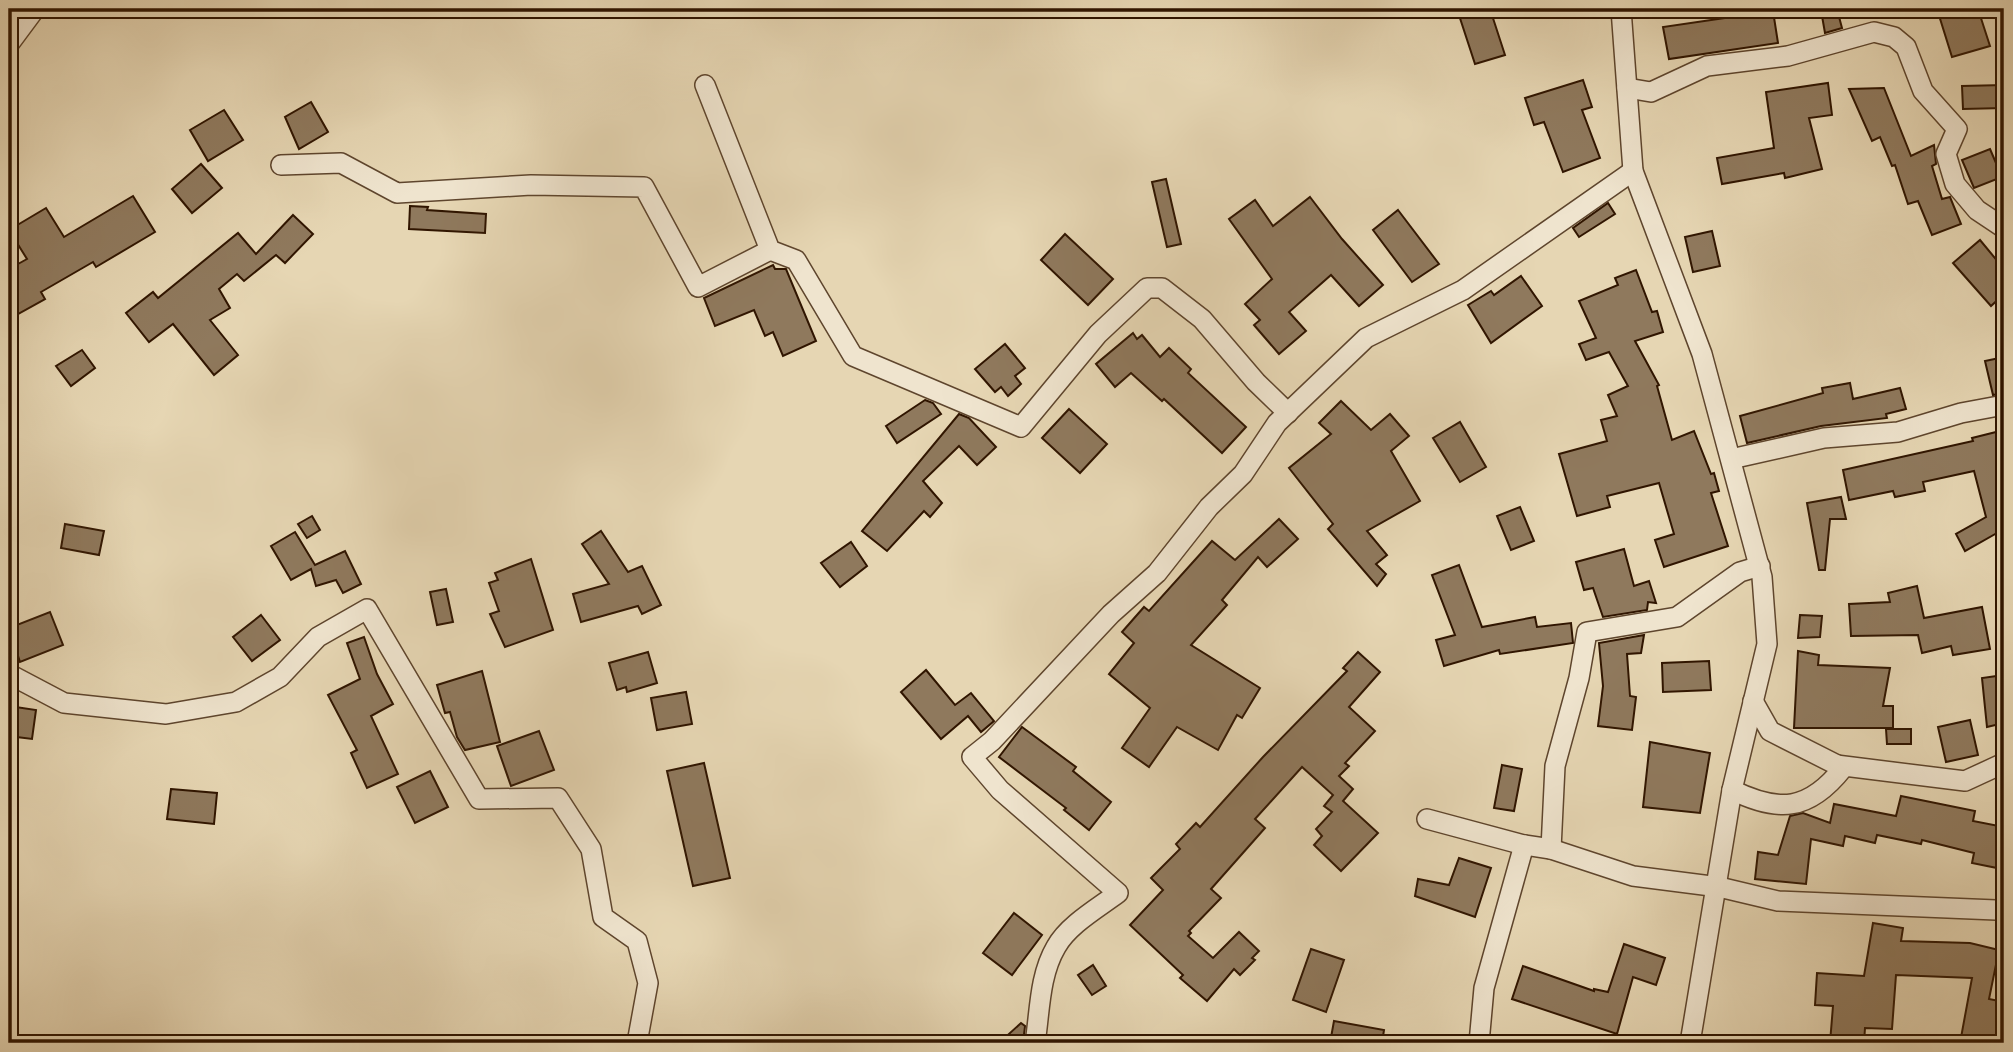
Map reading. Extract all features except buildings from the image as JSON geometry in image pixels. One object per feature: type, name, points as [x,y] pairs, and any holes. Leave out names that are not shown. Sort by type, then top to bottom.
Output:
[{"type":"street","points":[[9,44],[35,9]]},
{"type":"street","points":[[1621,9],[1633,172],[1702,354],[1760,566],[1767,644],[1732,790],[1719,887],[1690,1043]]},
{"type":"street","points":[[1627,88],[1651,92],[1707,66],[1788,56],[1874,32],[1894,37],[1906,47],[1923,91],[1957,129],[1947,155],[1955,184],[1978,210],[2004,228]]},
{"type":"street","points":[[705,85],[770,250],[796,260],[853,356],[1021,427],[1098,334],[1147,288],[1163,288],[1202,319],[1256,382],[1288,413]]},
{"type":"street","points":[[281,165],[341,163],[397,193],[531,184],[644,187],[698,287],[770,250]]},
{"type":"street","points":[[1035,1043],[1044,978],[1056,947],[1066,934],[1118,893],[1000,790],[972,757],[992,741],[1111,614],[1157,573],[1209,507],[1243,474],[1288,413],[1366,338],[1463,289],[1633,172]]},
{"type":"street","points":[[1731,459],[1824,438],[1898,432],[1961,413],[2004,405]]},
{"type":"street","points":[[1551,849],[1555,766],[1579,678],[1587,632],[1677,617],[1740,572],[1760,566]]},
{"type":"street","points":[[9,674],[64,703],[166,714],[236,702],[280,677],[318,636],[367,609],[479,800],[558,799],[592,849],[603,917],[637,942],[648,983],[637,1043]]},
{"type":"street","points":[[1732,790],[1759,803],[1780,807],[1808,800],[1830,784],[1843,768],[1770,731],[1753,701]]},
{"type":"street","points":[[1836,765],[1965,781],[2004,763]]},
{"type":"street","points":[[1427,819],[1524,845],[1551,849],[1633,876],[1719,887],[1778,901],[1996,910]]},
{"type":"street","points":[[1479,1043],[1485,988],[1524,845]]}]
